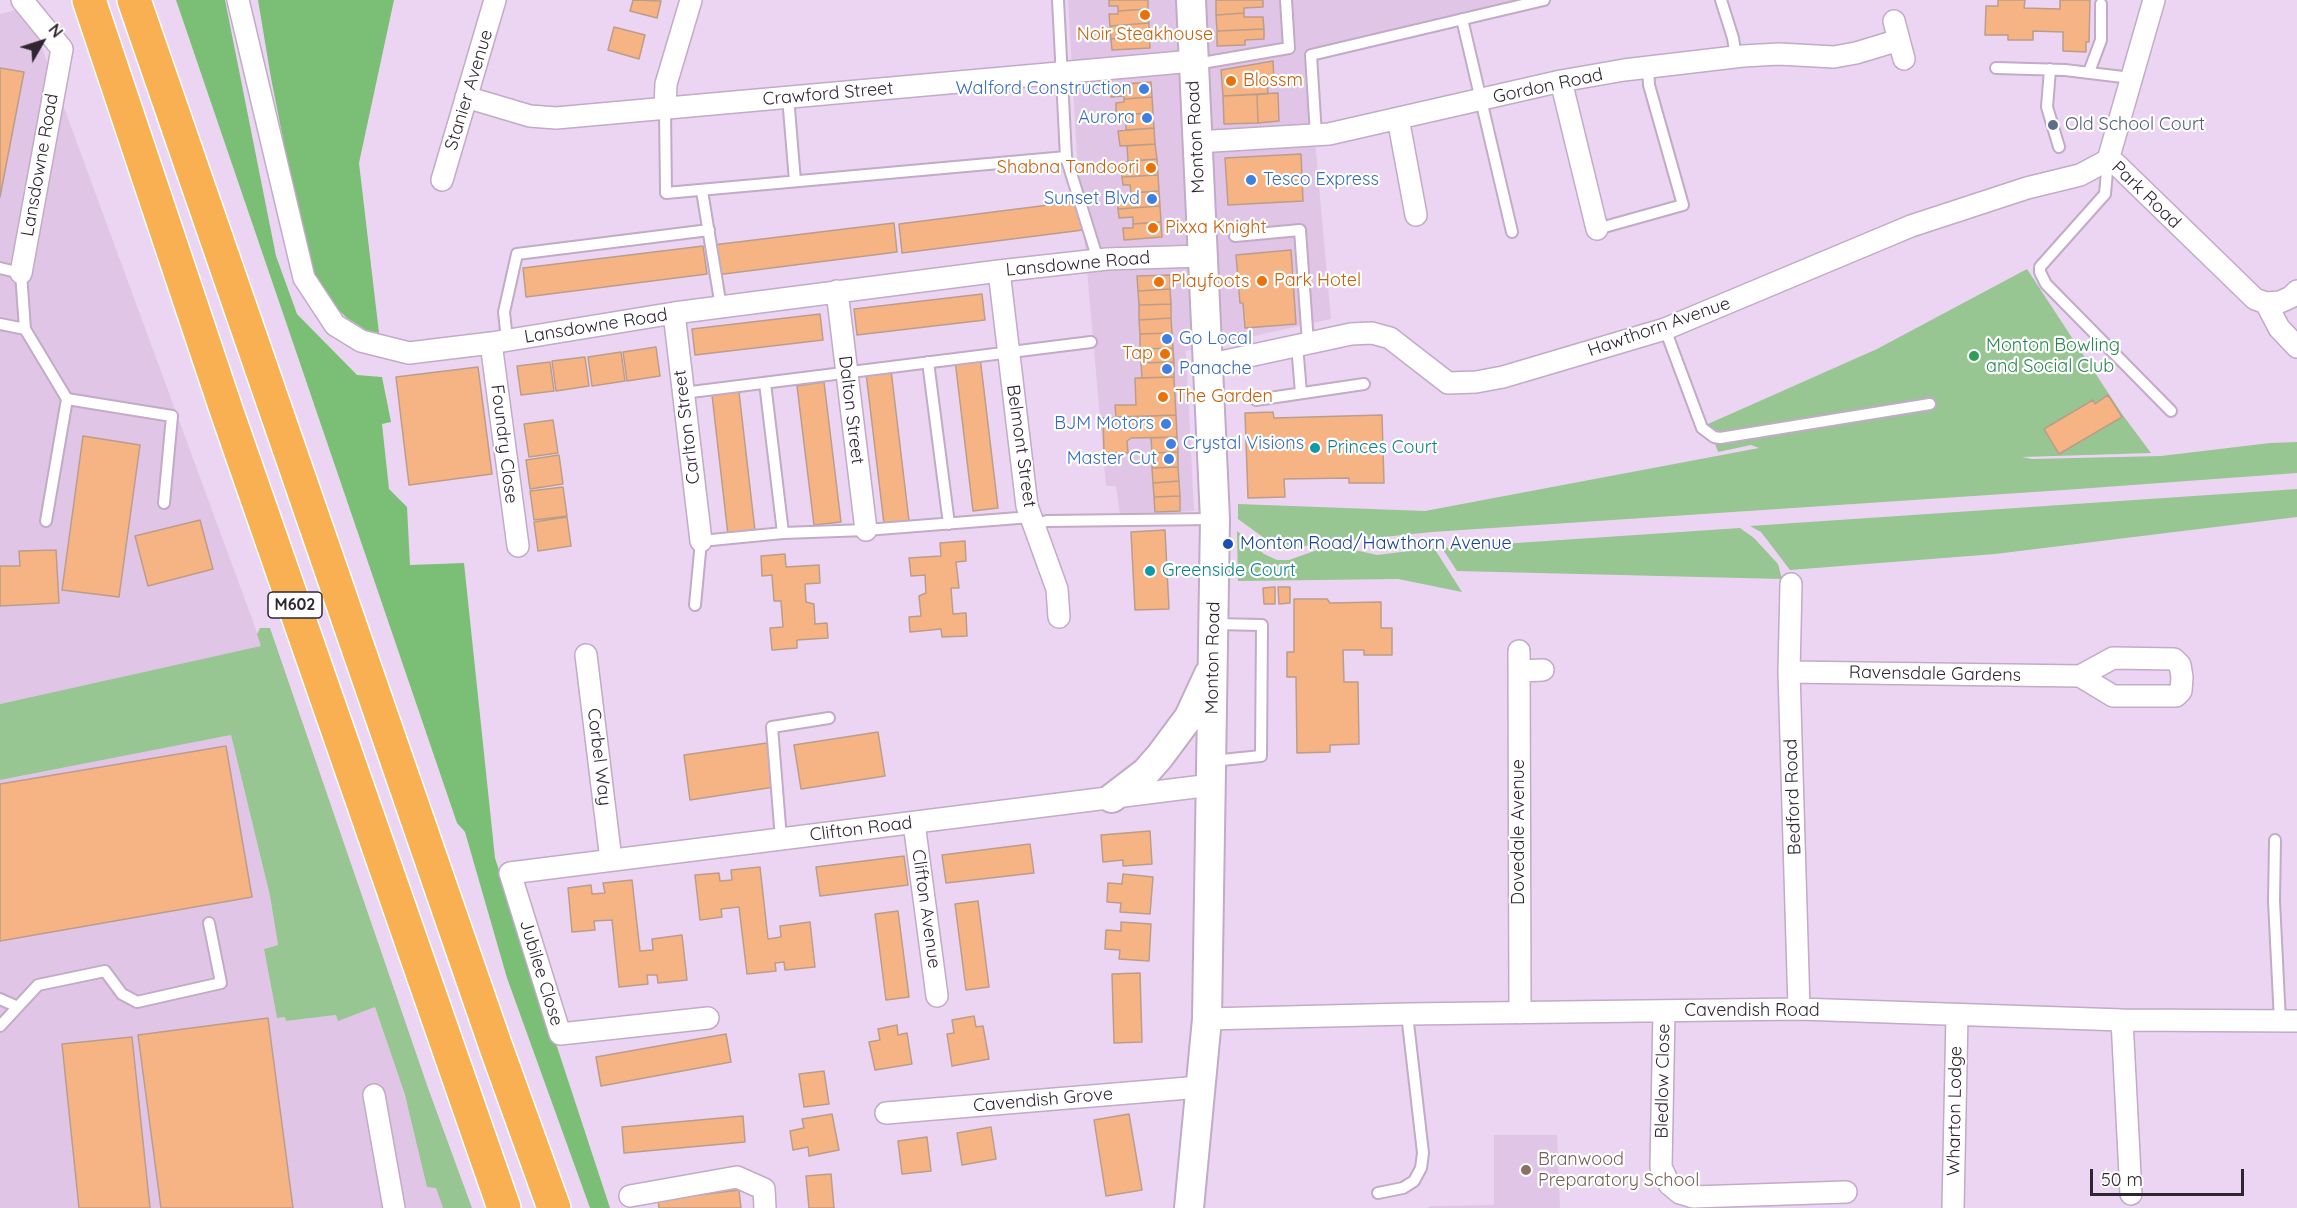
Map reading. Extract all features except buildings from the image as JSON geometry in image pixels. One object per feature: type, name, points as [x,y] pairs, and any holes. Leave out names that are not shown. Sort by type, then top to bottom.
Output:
[{"type":"highway","name":"M602","points":[[89,0],[227,412],[504,1208]]},
{"type":"highway","name":"M602","points":[[134,0],[554,1208]]},
{"type":"main road","name":"Monton Road","points":[[1189,1208],[1207,1019],[1215,519],[1191,0]]},
{"type":"main road","points":[[1112,798],[1146,771],[1175,738],[1197,702],[1214,663]]},
{"type":"street","name":"Lansdowne Road","points":[[10,270],[62,49],[22,0]]},
{"type":"street","name":"Lansdowne Road","points":[[238,0],[304,278],[335,324],[360,341],[409,353],[674,313],[999,271],[1098,260],[1202,256]]},
{"type":"street","name":"Stanier Avenue","points":[[442,180],[495,0]]},
{"type":"street","points":[[665,109],[666,84],[691,0]]},
{"type":"street","name":"Park Road","points":[[2154,0],[2108,160],[2116,164],[2249,294],[2266,303],[2279,328],[2297,347]]},
{"type":"street","name":"Gordon Road","points":[[1197,142],[1316,135],[1561,81],[1648,67],[1736,57],[1779,54],[1834,57],[1899,40]]},
{"type":"street","name":"Crawford Street","points":[[466,97],[519,114],[546,118],[1193,63]]},
{"type":"street","points":[[1561,81],[1597,229]]},
{"type":"street","points":[[1398,118],[1416,215]]},
{"type":"street","name":"Hawthorn Avenue","points":[[1207,365],[1363,332],[1380,334],[1408,351],[1448,383],[1458,384],[1515,374],[1665,329],[1911,226],[2027,188],[2080,174],[2108,160]]},
{"type":"street","name":"Belmont Street","points":[[999,271],[1027,506],[1057,589],[1059,617]]},
{"type":"street","name":"Dalton Street","points":[[837,291],[866,530]]},
{"type":"street","points":[[2266,303],[2280,302],[2295,297]]},
{"type":"street","name":"Carlton Street","points":[[674,313],[701,541]]},
{"type":"street","name":"Foundry Close","points":[[499,341],[518,546]]},
{"type":"street","name":"Bedford Road","points":[[1791,584],[1789,672],[1799,1010]]},
{"type":"street","name":"Corbel Way","points":[[586,655],[611,860]]},
{"type":"street","name":"Dovedale Avenue","points":[[1520,1012],[1519,661],[1543,670]]},
{"type":"street","name":"Ravensdale Gardens","points":[[1789,672],[2080,676]]},
{"type":"street","name":"Clifton Road","points":[[510,873],[1112,798],[1212,773]]},
{"type":"street","name":"Clifton Avenue","points":[[914,823],[937,996]]},
{"type":"street","name":"Jubilee Close","points":[[510,873],[560,1034],[708,1018]]},
{"type":"street","name":"Cavendish Road","points":[[1207,1019],[1520,1012],[1799,1010],[2122,1020],[2288,1021]]},
{"type":"street","name":"Bledlow Close","points":[[1664,1011],[1661,1167],[1669,1184],[1680,1193],[1693,1197],[1819,1200],[1846,1192]]},
{"type":"street","name":"Wharton Lodge","points":[[1953,1208],[1957,1015]]},
{"type":"street","points":[[2122,1020],[2131,1194]]},
{"type":"street","name":"Cavendish Grove","points":[[886,1113],[1200,1087]]},
{"type":"street","points":[[374,1095],[394,1208]]},
{"type":"street","points":[[630,1196],[737,1177],[764,1189],[765,1208]]},
{"type":"lane","points":[[1058,0],[1066,157],[1098,260]]},
{"type":"lane","points":[[1193,63],[1289,48],[1286,0]]},
{"type":"lane","points":[[1316,135],[1311,55],[1544,0]]},
{"type":"lane","points":[[1721,0],[1733,38],[1736,57]]},
{"type":"lane","points":[[2089,72],[2102,40],[2101,4]]},
{"type":"lane","points":[[1462,19],[1512,232]]},
{"type":"lane","points":[[1597,229],[1683,206],[1648,85],[1648,67]]},
{"type":"lane","points":[[1996,68],[2049,69],[2131,78]]},
{"type":"lane","points":[[2049,69],[2047,107],[2059,147]]},
{"type":"lane","points":[[788,97],[795,181]]},
{"type":"lane","points":[[665,109],[666,193],[1066,157]]},
{"type":"lane","points":[[2108,160],[2105,194],[2040,267],[2040,272],[2046,284],[2171,411]]},
{"type":"lane","points":[[702,191],[721,307]]},
{"type":"lane","points":[[499,341],[517,254],[709,230]]},
{"type":"lane","points":[[1235,236],[1300,231],[1301,393]]},
{"type":"lane","points":[[10,270],[25,328],[68,399],[46,521]]},
{"type":"lane","points":[[0,324],[25,328]]},
{"type":"lane","points":[[1665,329],[1702,428],[1714,437],[1720,438],[1930,404]]},
{"type":"lane","points":[[683,393],[1091,342]]},
{"type":"lane","points":[[928,362],[950,524]]},
{"type":"lane","points":[[765,383],[783,532]]},
{"type":"lane","points":[[1256,399],[1364,384]]},
{"type":"lane","points":[[68,399],[172,416],[164,503]]},
{"type":"lane","points":[[695,605],[701,541],[783,532],[866,530],[950,524],[1215,519]]},
{"type":"lane","points":[[1212,773],[1262,756],[1262,625],[1214,624]]},
{"type":"lane","points":[[781,839],[772,726],[829,718]]},
{"type":"lane","points":[[2275,840],[2274,901],[2288,1021]]},
{"type":"lane","points":[[0,1026],[38,985],[105,971],[122,993],[136,1002],[221,983],[209,923]]},
{"type":"lane","points":[[0,999],[18,1007]]},
{"type":"lane","points":[[1378,1193],[1403,1188],[1414,1181],[1421,1168],[1424,1153],[1407,1014]]},
{"type":"shaded area","points":[[1068,0],[1520,0],[1307,52],[1331,319],[1186,351],[1194,511],[1120,515],[1116,486],[1106,486],[1077,157]]},
{"type":"shaded area","points":[[27,7],[262,646],[0,704],[0,14]]},
{"type":"shaded area","points":[[231,735],[270,896],[278,945],[264,949],[277,1018],[285,1017],[287,1021],[336,1015],[339,1020],[375,1007],[443,1208],[0,1208],[0,780]]},
{"type":"shaded area","name":"Branwood Preparatory School","points":[[1494,1135],[1557,1135],[1560,1208],[1427,1208],[1431,1206],[1494,1205]]},
{"type":"green space","points":[[176,0],[225,0],[276,256],[297,314],[357,375],[382,377],[391,422],[382,424],[389,489],[407,507],[410,565],[464,563],[495,858],[610,1208],[590,1208],[507,978],[465,832],[457,823]]},
{"type":"green space","points":[[258,0],[394,0],[359,163],[379,333],[366,330],[347,318],[326,298],[307,260]]},
{"type":"green space","points":[[2027,269],[2122,414],[2151,453],[2022,457],[2032,459],[2161,456],[2297,442],[2297,473],[1432,532],[1314,544],[1293,549],[1278,548],[1238,519],[1238,504],[1425,511],[1759,448],[1751,445],[1718,452],[1708,424],[1877,349]]},
{"type":"green space","points":[[2297,489],[2297,517],[1995,554],[1790,570],[1761,532],[1750,526]]},
{"type":"green space","points":[[1740,528],[1754,538],[1778,564],[1782,579],[1457,571],[1442,548]]},
{"type":"green space","points":[[1237,531],[1264,554],[1277,560],[1289,560],[1320,549],[1355,550],[1377,555],[1434,548],[1462,592],[1398,579],[1238,581]]},
{"type":"green space","points":[[260,628],[270,628],[428,1088],[472,1208],[443,1208],[436,1188],[427,1187],[405,1095],[375,1007],[338,1021],[336,1015],[286,1021],[285,1017],[277,1018],[264,949],[278,945],[270,896],[231,735],[0,780],[0,704],[261,646],[257,634]]},
{"type":"place","name":"Noir Steakhouse","points":[[1145,15]]},
{"type":"place","name":"Blossm","points":[[1231,81]]},
{"type":"place","name":"Walford Construction","points":[[1144,89]]},
{"type":"place","name":"Aurora","points":[[1147,118]]},
{"type":"place","name":"Old School Court","points":[[2053,125]]},
{"type":"place","name":"Shabna Tandoori","points":[[1151,168]]},
{"type":"place","name":"Tesco Express","points":[[1251,180]]},
{"type":"place","name":"Sunset Blvd","points":[[1152,199]]},
{"type":"place","name":"Pixxa Knight","points":[[1153,228]]},
{"type":"place","name":"Park Hotel","points":[[1262,281]]},
{"type":"place","name":"Playfoots","points":[[1159,282]]},
{"type":"place","name":"Go Local","points":[[1167,339]]},
{"type":"place","name":"Tap","points":[[1165,354]]},
{"type":"place","name":"Monton Bowling and Social Club","points":[[1974,356]]},
{"type":"place","name":"Panache","points":[[1167,369]]},
{"type":"place","name":"The Garden","points":[[1163,397]]},
{"type":"place","name":"BJM Motors","points":[[1166,424]]},
{"type":"place","name":"Crystal Visions","points":[[1171,444]]},
{"type":"place","name":"Princes Court","points":[[1315,448]]},
{"type":"place","name":"Master Cut","points":[[1169,459]]},
{"type":"place","name":"Monton Road/Hawthorn Avenue","points":[[1228,544]]},
{"type":"place","name":"Greenside Court","points":[[1150,571]]},
{"type":"place","name":"Branwood Preparatory School","points":[[1526,1170]]}]
